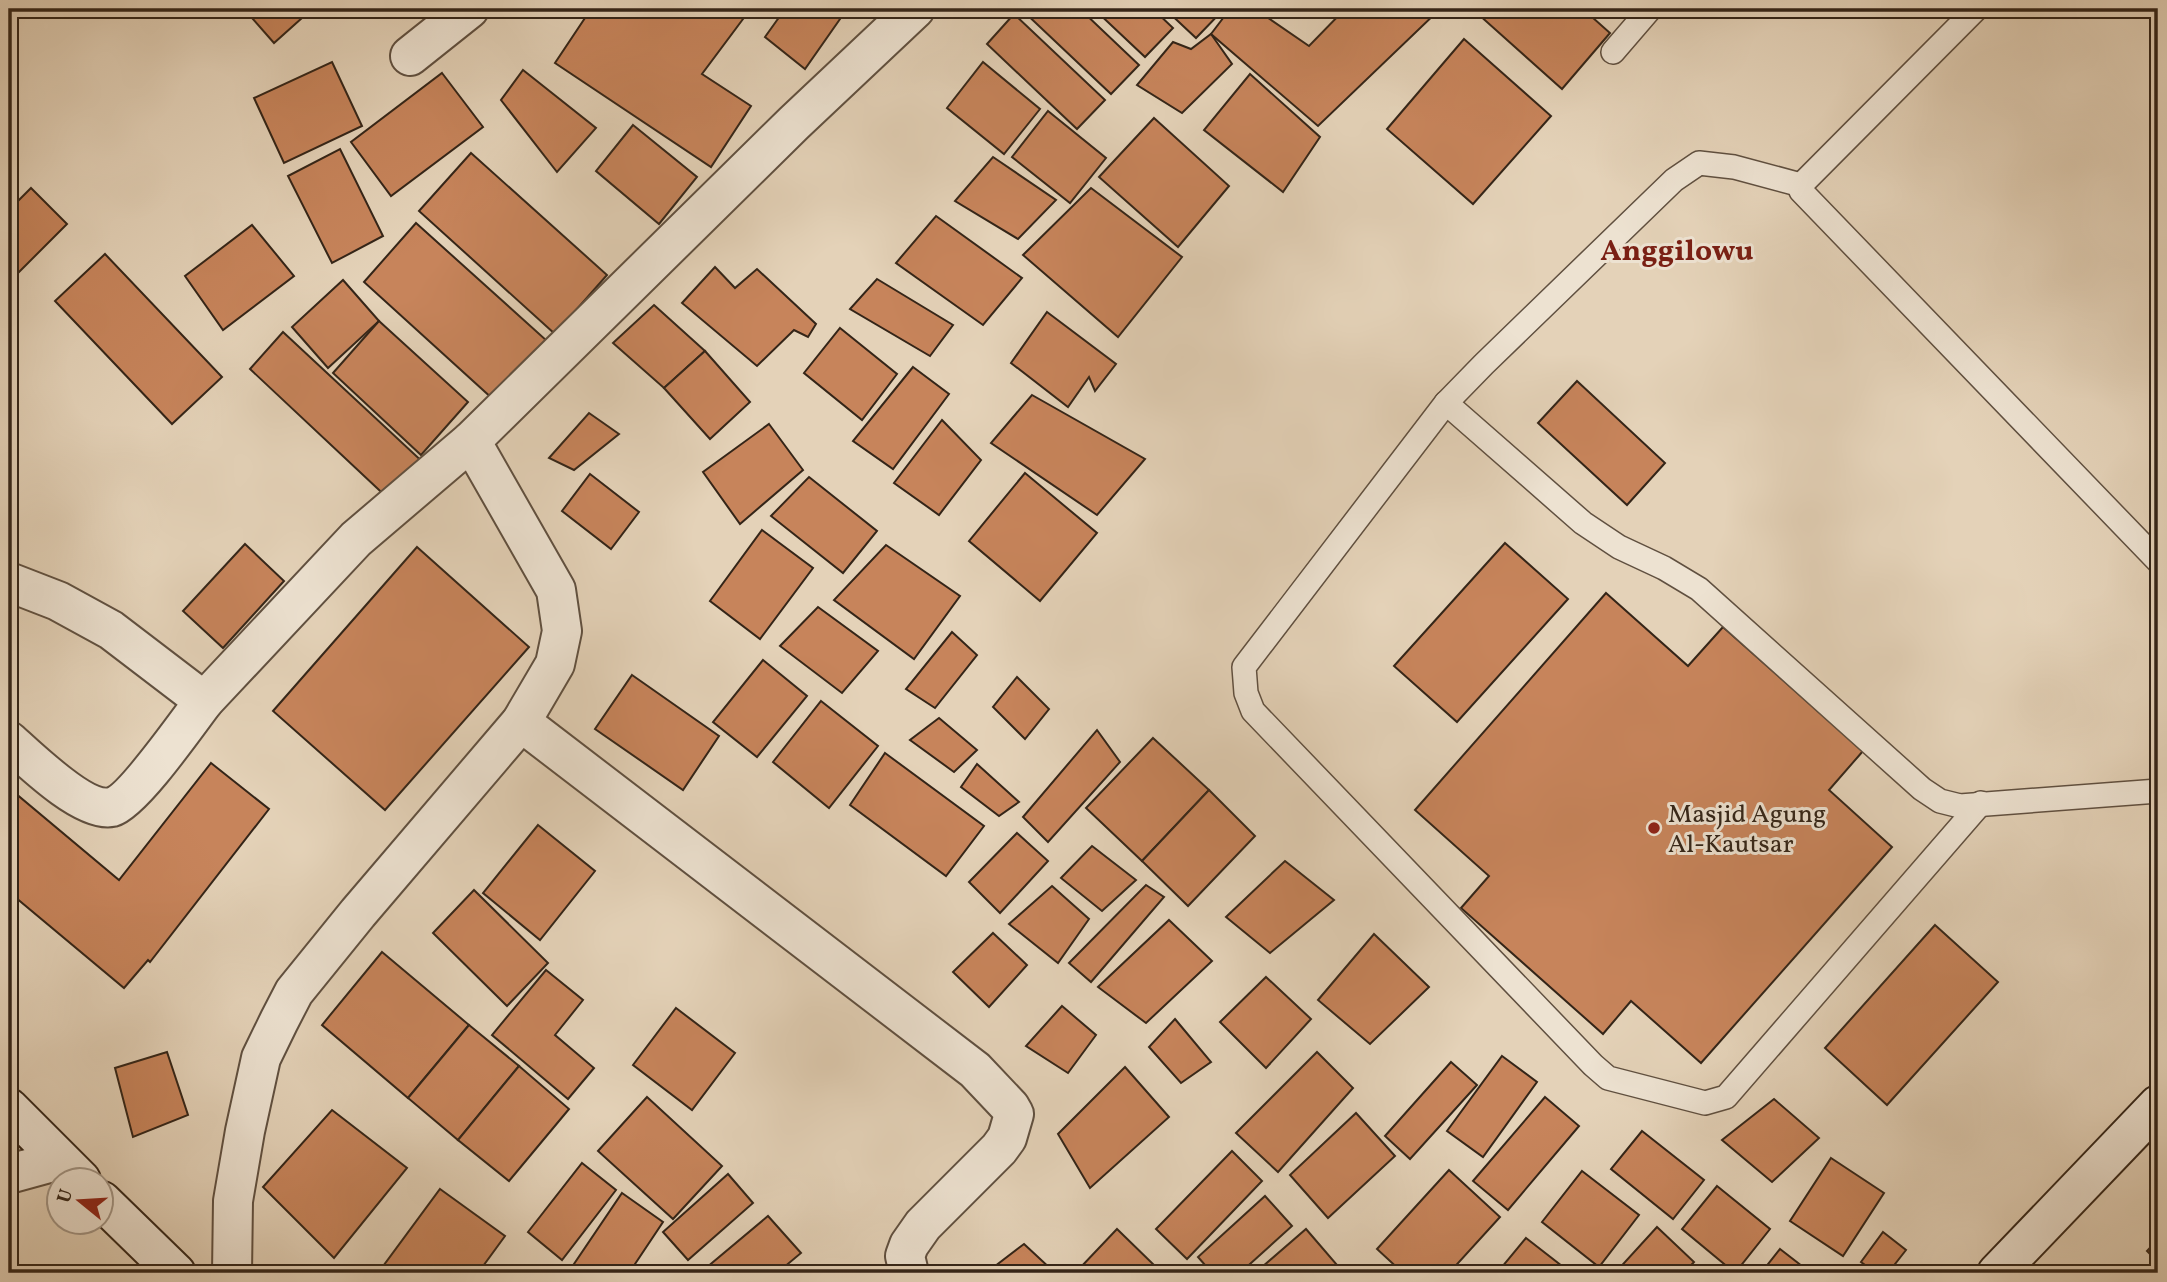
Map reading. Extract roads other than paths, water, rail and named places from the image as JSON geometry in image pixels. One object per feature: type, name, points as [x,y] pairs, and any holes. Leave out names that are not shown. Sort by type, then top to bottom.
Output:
[{"type":"street","points":[[410,56],[469,9]]},
{"type":"street","points":[[9,741],[68,792],[91,803],[105,807],[114,806],[129,794],[204,701],[356,539],[471,441],[794,122],[915,9]]},
{"type":"street","points":[[232,1273],[233,1201],[261,1058],[294,992],[520,722],[555,664],[562,631],[556,590],[471,441]]},
{"type":"street","points":[[9,582],[58,601],[111,630],[204,701]]},
{"type":"street","points":[[520,722],[975,1070],[1010,1107],[1014,1114],[1012,1127],[999,1149],[923,1225],[909,1245],[905,1256],[909,1273]]},
{"type":"street","points":[[1997,1273],[2158,1105]]},
{"type":"street","points":[[9,1108],[66,1166]]},
{"type":"street","points":[[9,1174],[46,1172]]},
{"type":"street","points":[[116,1215],[176,1273]]},
{"type":"lane","points":[[1613,52],[1650,9]]},
{"type":"lane","points":[[1801,186],[1976,9]]},
{"type":"lane","points":[[1801,186],[1734,167],[1699,163],[1674,180],[1446,403],[1244,667],[1246,693],[1253,711],[1593,1065],[1608,1078],[1705,1103],[1726,1097],[1981,803]]},
{"type":"lane","points":[[1801,186],[1801,191],[2158,561]]},
{"type":"lane","points":[[1446,403],[1583,523],[1619,547],[1664,568],[1699,589],[1922,789],[1940,801],[1960,806],[2158,791]]},
{"type":"place","name":"Masjid Agung Al-Kautsar","points":[[1654,828]]},
{"type":"district","name":"Anggilowu","points":[[1677,250]]}]
